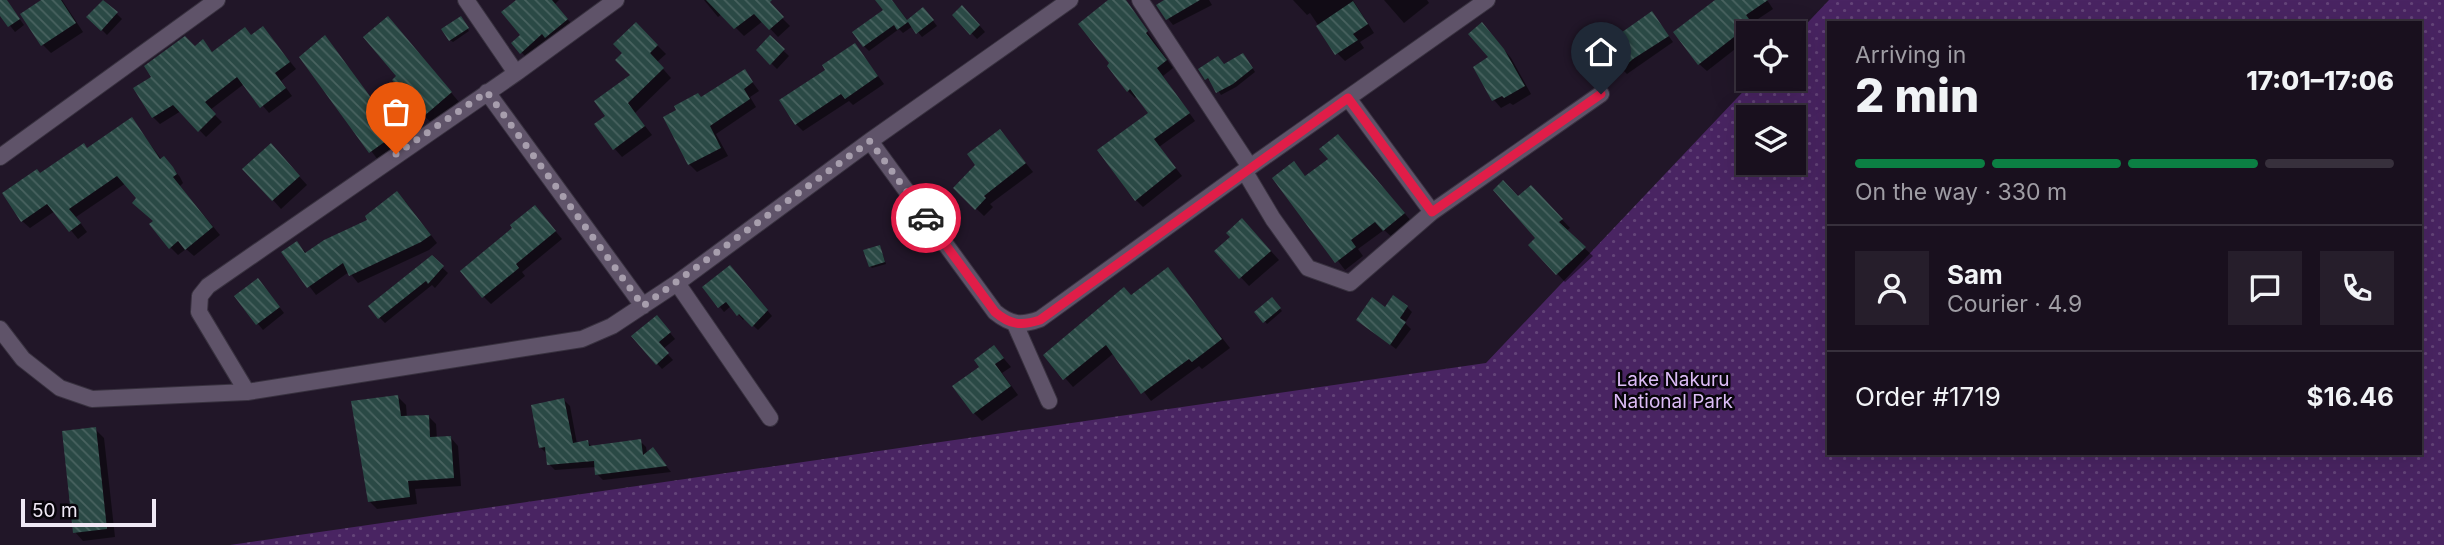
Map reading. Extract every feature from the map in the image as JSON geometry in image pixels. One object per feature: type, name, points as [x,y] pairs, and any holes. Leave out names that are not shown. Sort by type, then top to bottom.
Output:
[{"type":"street","points":[[0,157],[217,0]]},
{"type":"street","points":[[467,0],[516,73]]},
{"type":"street","points":[[247,392],[199,312],[200,296],[208,286],[516,73],[616,0]]},
{"type":"street","points":[[1140,0],[1247,169],[1273,219],[1308,268],[1350,283],[1432,212],[1601,94]]},
{"type":"street","points":[[870,141],[995,312],[1007,322],[1026,324],[1040,320],[1247,169],[1487,0]]},
{"type":"street","points":[[0,329],[23,359],[60,388],[92,399],[247,392],[582,339],[612,326],[677,283],[1059,3]]},
{"type":"street","points":[[487,92],[643,306]]},
{"type":"street","points":[[1348,98],[1432,212]]},
{"type":"street","points":[[677,283],[769,418]]},
{"type":"street","points":[[1015,324],[1049,401]]},
{"type":"green space","name":"Lake Nakuru National Park","points":[[1829,0],[2444,0],[2444,545],[230,545],[1486,363],[1744,91],[1806,91],[1806,24]]},
{"type":"building","points":[[0,0],[7,0],[20,19],[8,27],[0,16]]},
{"type":"building","points":[[41,0],[61,0],[76,23],[41,46],[20,14]]},
{"type":"building","points":[[103,0],[118,12],[101,31],[86,17]]},
{"type":"building","points":[[516,0],[552,0],[568,19],[545,38],[542,34],[520,54],[511,43],[520,35],[501,12]]},
{"type":"building","points":[[706,0],[772,0],[770,2],[784,17],[769,30],[754,14],[734,29]]},
{"type":"building","points":[[875,0],[892,0],[907,20],[923,7],[934,20],[916,34],[908,22],[897,30],[894,25],[863,47],[852,32],[883,10]]},
{"type":"building","points":[[1108,0],[1126,0],[1148,31],[1146,33],[1167,60],[1157,68],[1190,113],[1154,139],[1176,168],[1135,201],[1097,150],[1148,113],[1130,89],[1127,92],[1107,66],[1109,63],[1078,24]]},
{"type":"building","points":[[1164,0],[1200,0],[1166,20],[1156,5]]},
{"type":"building","points":[[1715,0],[1768,0],[1746,15],[1750,21],[1736,21],[1736,35],[1698,65],[1673,32]]},
{"type":"building","points":[[1353,1],[1368,24],[1353,34],[1358,40],[1335,55],[1316,26]]},
{"type":"building","points":[[962,5],[980,25],[970,35],[952,15]]},
{"type":"building","points":[[1652,11],[1669,36],[1621,70],[1601,47]]},
{"type":"building","points":[[388,16],[452,92],[423,117],[392,80],[396,76],[363,37]]},
{"type":"building","points":[[461,16],[469,28],[449,41],[441,29]]},
{"type":"building","points":[[636,22],[658,45],[650,53],[664,68],[628,103],[645,126],[613,150],[594,124],[605,116],[594,101],[630,75],[615,60],[622,53],[613,44]]},
{"type":"building","points":[[1482,22],[1504,49],[1525,86],[1504,98],[1502,96],[1492,101],[1473,67],[1488,57],[1468,34]]},
{"type":"building","points":[[263,26],[290,62],[275,73],[286,88],[260,108],[237,77],[205,102],[216,114],[198,132],[173,105],[152,118],[133,88],[151,77],[144,66],[185,36],[195,46],[203,39],[212,52],[245,27],[251,35]]},
{"type":"building","points":[[325,35],[397,133],[369,153],[299,57]]},
{"type":"building","points":[[770,35],[785,49],[770,65],[756,50]]},
{"type":"building","points":[[855,43],[878,76],[845,99],[841,94],[795,125],[779,100],[825,70],[822,65]]},
{"type":"building","points":[[1243,53],[1253,68],[1216,93],[1208,78],[1205,80],[1198,69],[1218,56],[1224,64]]},
{"type":"building","points":[[745,69],[753,82],[744,89],[750,99],[710,126],[721,148],[688,165],[663,117],[676,110],[674,106],[698,93],[701,97]]},
{"type":"building","points":[[132,117],[160,159],[164,156],[173,167],[177,174],[173,177],[213,227],[185,250],[178,241],[169,249],[149,224],[153,221],[132,203],[136,198],[117,176],[69,209],[81,223],[69,232],[47,204],[21,222],[2,193],[37,169],[40,173],[84,143],[87,148]]},
{"type":"building","points":[[1000,129],[1026,163],[984,196],[986,198],[975,210],[953,188],[975,165],[967,154]]},
{"type":"building","points":[[1338,134],[1405,213],[1383,231],[1375,222],[1351,240],[1356,247],[1335,263],[1272,178],[1294,161],[1305,176],[1328,159],[1319,149]]},
{"type":"building","points":[[271,143],[300,176],[272,201],[242,169]]},
{"type":"building","points":[[1503,180],[1518,196],[1531,185],[1563,219],[1559,222],[1586,247],[1556,275],[1528,245],[1535,238],[1493,190]]},
{"type":"building","points":[[397,191],[431,235],[349,276],[343,263],[307,288],[281,252],[297,241],[305,253],[324,240],[367,220],[365,216]]},
{"type":"building","points":[[535,205],[556,231],[516,264],[519,268],[482,298],[460,271]]},
{"type":"building","points":[[1242,218],[1271,251],[1239,279],[1214,251],[1230,237],[1226,233]]},
{"type":"building","points":[[880,245],[885,262],[869,267],[863,250]]},
{"type":"building","points":[[432,255],[444,266],[428,284],[426,281],[378,319],[368,306]]},
{"type":"building","points":[[730,265],[768,310],[752,327],[739,314],[737,316],[726,302],[718,308],[702,287]]},
{"type":"building","points":[[1168,267],[1222,339],[1192,362],[1189,359],[1141,394],[1106,345],[1063,380],[1043,355],[1124,287],[1131,295]]},
{"type":"building","points":[[258,278],[280,307],[256,325],[234,296]]},
{"type":"building","points":[[1393,295],[1408,306],[1400,318],[1406,322],[1390,345],[1356,320],[1372,297],[1385,307]]},
{"type":"building","points":[[1272,297],[1281,308],[1263,323],[1254,312]]},
{"type":"building","points":[[657,315],[671,332],[659,342],[669,353],[656,365],[631,336]]},
{"type":"building","points":[[994,345],[1004,358],[995,364],[1011,386],[973,414],[952,386],[979,367],[974,360]]},
{"type":"building","points":[[398,395],[401,416],[429,415],[430,437],[451,436],[454,478],[408,481],[410,497],[368,502],[351,401]]},
{"type":"building","points":[[564,398],[573,443],[588,440],[589,446],[641,439],[643,455],[653,447],[667,466],[595,475],[594,461],[547,465],[545,447],[539,448],[531,405]]},
{"type":"building","points":[[96,427],[107,529],[73,533],[62,431]]},
{"type":"way so far","points":[[396,154],[487,92],[643,306],[870,141],[926,218]]},
{"type":"route","points":[[926,218],[995,312],[1007,322],[1026,324],[1040,320],[1348,98],[1432,212],[1601,94]]}]
